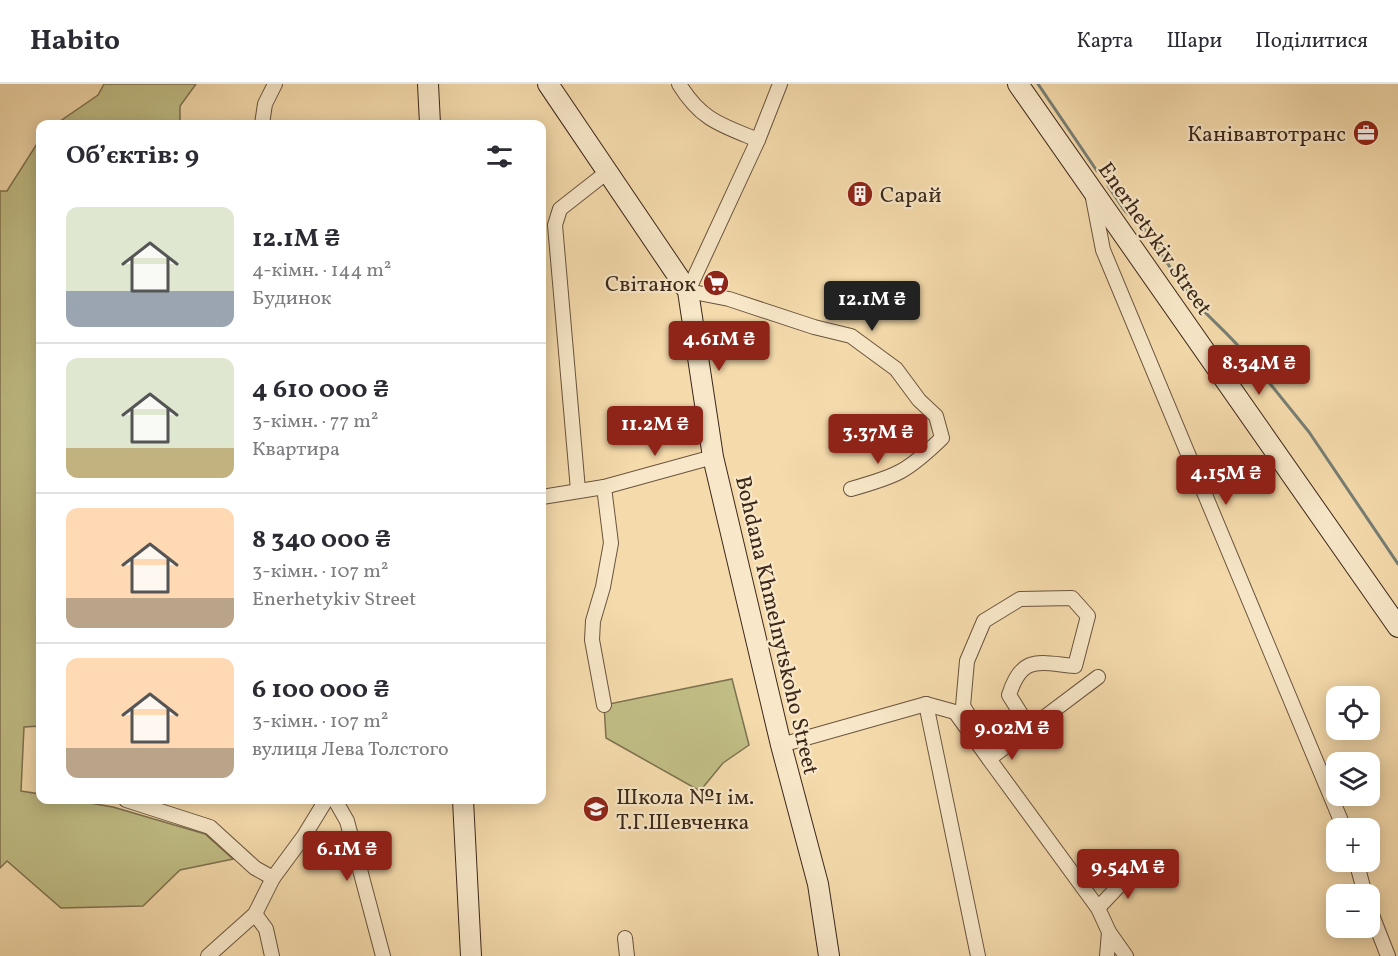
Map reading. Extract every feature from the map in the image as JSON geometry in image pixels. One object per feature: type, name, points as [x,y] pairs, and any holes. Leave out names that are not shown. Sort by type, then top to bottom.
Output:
[{"type":"street","points":[[262,120],[265,104],[275,84]]},
{"type":"street","points":[[428,84],[430,120]]},
{"type":"street","points":[[548,84],[606,173],[688,291],[729,299],[814,327],[851,336],[896,369],[919,400],[936,416],[942,438],[916,464],[895,476],[851,489]]},
{"type":"street","points":[[679,84],[689,100],[710,120],[758,140]]},
{"type":"street","points":[[688,291],[758,140],[780,84]]},
{"type":"street","name":"Enerhetykiv Street","points":[[1018,84],[1398,627]]},
{"type":"street","points":[[578,490],[555,225],[560,209],[606,173]]},
{"type":"street","points":[[1091,189],[1103,249],[1340,818]]},
{"type":"street","name":"Bohdana Khmelnytskoho Street","points":[[688,291],[713,458],[781,745],[818,884],[829,956]]},
{"type":"street","points":[[546,496],[604,487],[713,458]]},
{"type":"street","points":[[604,487],[611,543],[603,587],[593,621],[592,640],[604,705]]},
{"type":"street","points":[[984,740],[963,706],[967,661],[984,621],[1020,598],[1072,598],[1088,616],[1075,666],[1073,694]]},
{"type":"street","points":[[1029,727],[1009,695],[1015,674],[1033,663],[1075,666]]},
{"type":"street","points":[[989,759],[1098,677]]},
{"type":"street","points":[[781,745],[926,704],[955,712],[1098,908],[1109,932],[1126,956]]},
{"type":"street","points":[[926,704],[978,956]]},
{"type":"street","points":[[138,804],[210,827],[255,868],[273,878]]},
{"type":"street","points":[[208,956],[255,914],[273,878],[304,836],[324,804]]},
{"type":"street","points":[[337,804],[347,821],[383,956]]},
{"type":"street","points":[[463,804],[471,956]]},
{"type":"street","points":[[1098,908],[1134,870]]},
{"type":"street","points":[[255,914],[266,929],[272,956]]},
{"type":"street","points":[[1107,956],[1109,932]]},
{"type":"street","points":[[1380,936],[1388,956]]},
{"type":"street","points":[[624,938],[627,956]]},
{"type":"shaded area","points":[[104,84],[196,84],[180,106],[180,120],[62,120],[98,95]]},
{"type":"shaded area","points":[[36,145],[36,726],[24,727],[21,791],[36,793],[36,804],[95,804],[113,807],[205,834],[233,859],[180,870],[143,906],[61,908],[7,861],[0,868],[0,191],[7,191]]},
{"type":"shaded area","points":[[732,679],[749,745],[723,763],[700,791],[606,738],[604,705]]},
{"type":"waterway","points":[[1038,84],[1097,171]]},
{"type":"waterway","points":[[1108,186],[1125,211],[1146,231]]},
{"type":"waterway","points":[[1158,249],[1174,273]]},
{"type":"waterway","points":[[1182,284],[1202,309],[1241,349]]},
{"type":"waterway","points":[[1251,360],[1309,432],[1398,564]]},
{"type":"place","name":"Канівавтотранс","points":[[1366,133]]},
{"type":"place","name":"Сарай","points":[[860,194]]},
{"type":"place","name":"Світанок","points":[[716,283]]},
{"type":"place","name":"Школа №1 ім. Т.Г.Шевченка","points":[[596,809]]}]
